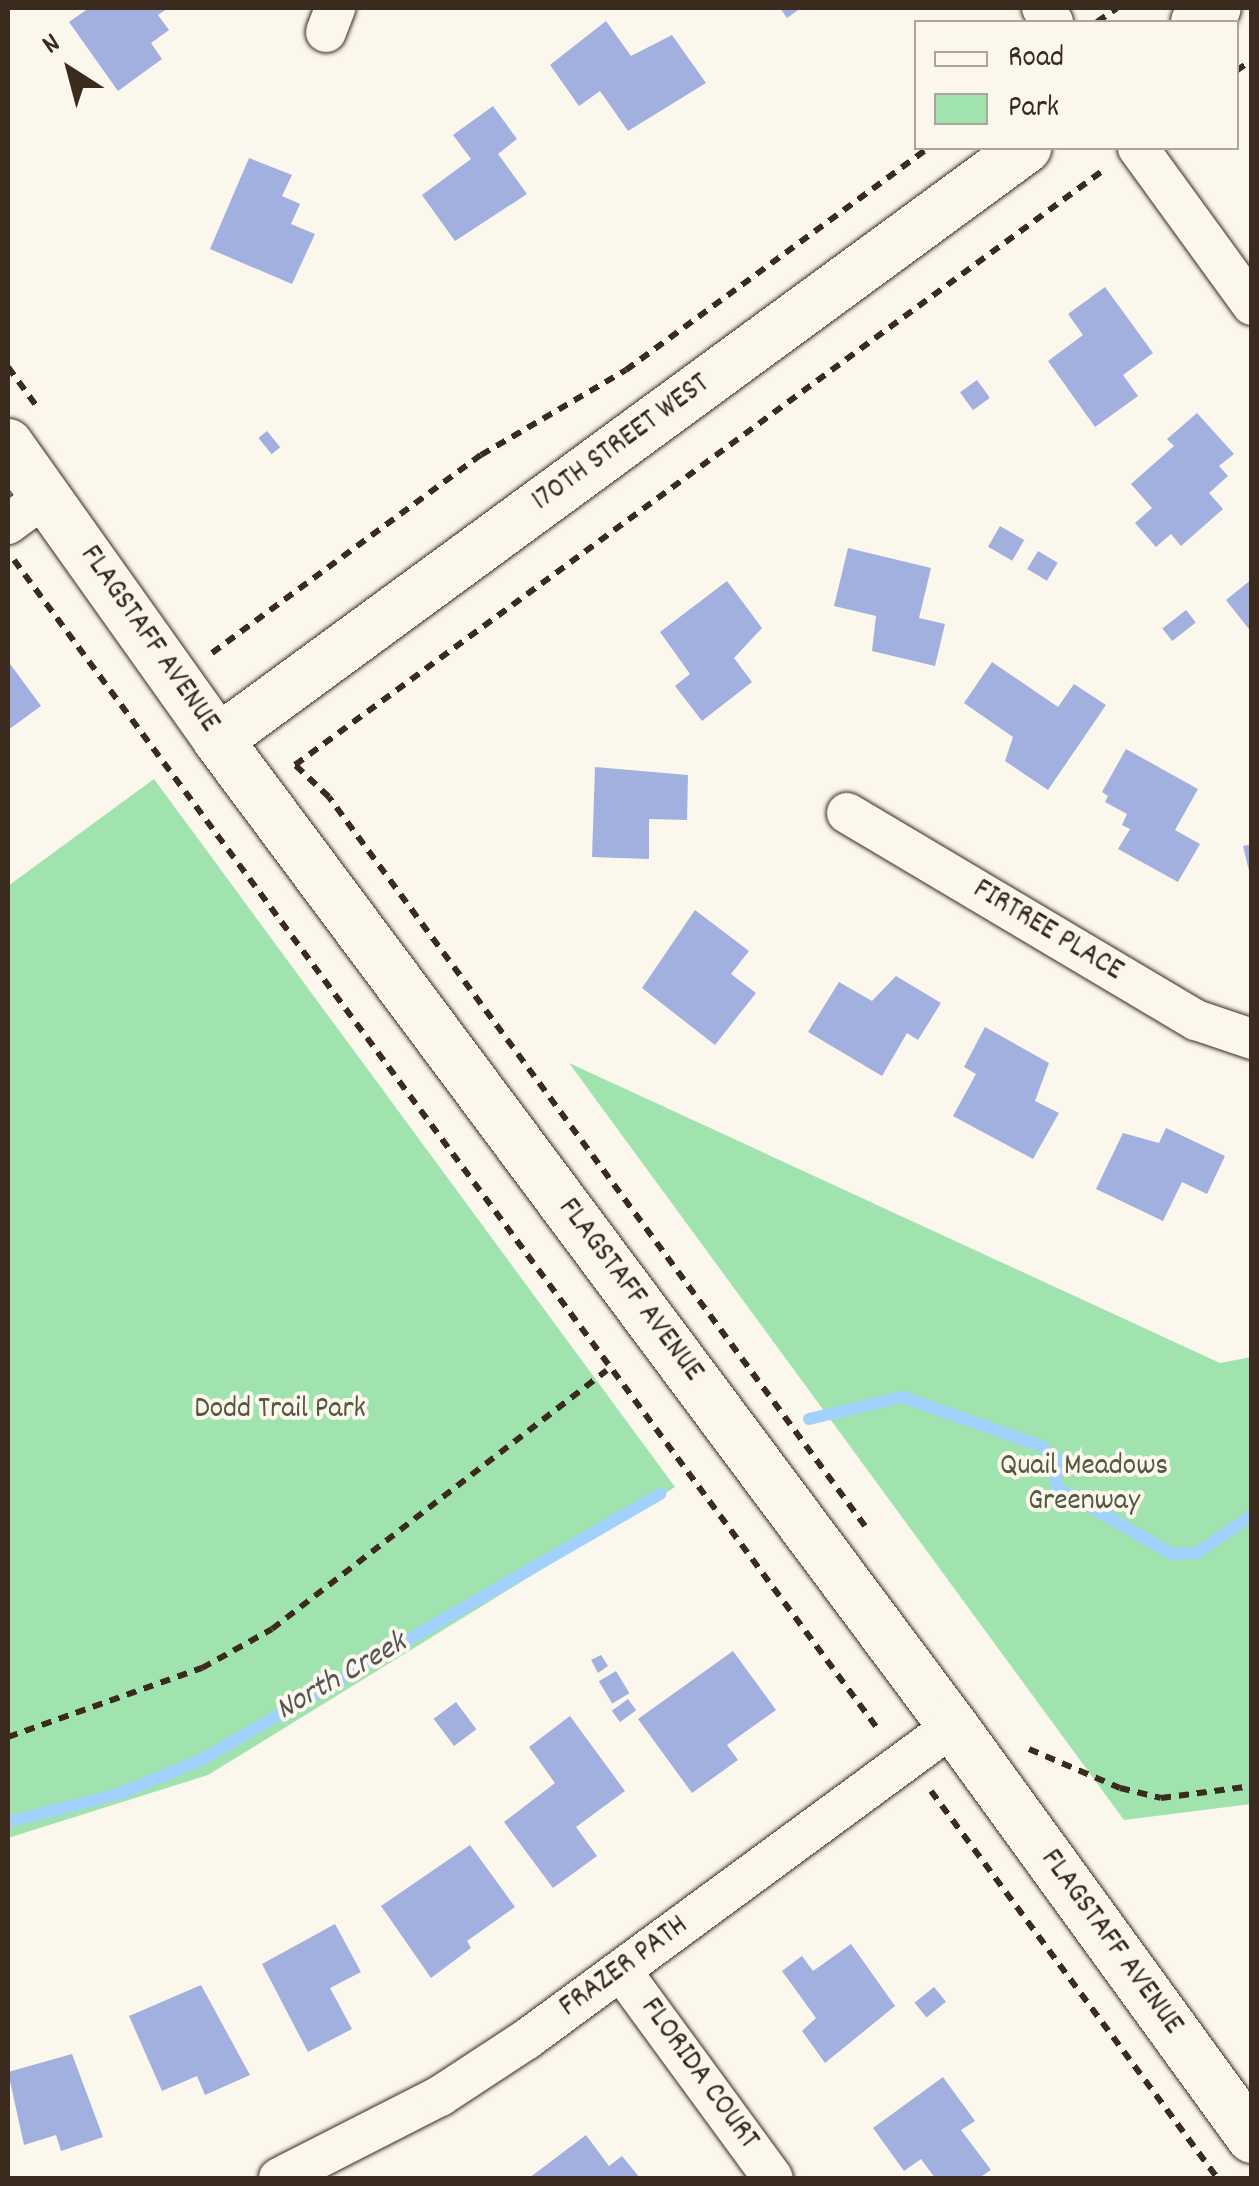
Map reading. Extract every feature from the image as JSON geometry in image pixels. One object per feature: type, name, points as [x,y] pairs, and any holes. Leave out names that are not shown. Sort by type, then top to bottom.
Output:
[{"type":"street","name":"170TH STREET WEST","points":[[218,740],[1023,150]]},
{"type":"street","points":[[1128,153],[1252,304]]},
{"type":"street","name":"FLAGSTAFF AVENUE","points":[[8,444],[27,510],[218,740],[953,1726],[1252,2138]]},
{"type":"street","name":"FIRTREE PLACE","points":[[847,814],[1196,1020],[1252,1039]]},
{"type":"street","name":"FRAZER PATH","points":[[279,2178],[440,2096],[622,1972],[953,1726]]},
{"type":"street","name":"FLORIDA COURT","points":[[622,1972],[774,2178]]},
{"type":"path","points":[[210,661],[213,647],[465,466],[626,370],[925,150]]},
{"type":"path","points":[[872,1534],[329,797],[295,765],[1128,153]]},
{"type":"path","points":[[8,551],[607,1370],[1217,2178]]},
{"type":"path","points":[[8,1738],[202,1668],[272,1629],[607,1370]]},
{"type":"path","points":[[1021,1738],[1041,1765]]},
{"type":"path","points":[[1030,1749],[1120,1788],[1160,1798],[1252,1786]]},
{"type":"green space","name":"Dodd Trail Park","points":[[154,779],[675,1487],[208,1775],[8,1838],[8,886]]},
{"type":"green space","name":"Quail Meadows Greenway","points":[[569,1063],[1220,1363],[1251,1357],[1251,1804],[1124,1820]]},
{"type":"building","points":[[89,8],[168,8],[158,15],[169,30],[151,43],[162,59],[118,91],[69,22]]},
{"type":"building","points":[[780,8],[801,8],[787,18]]},
{"type":"building","points":[[606,21],[631,56],[672,35],[706,83],[628,131],[600,91],[579,106],[550,65]]},
{"type":"building","points":[[493,106],[517,139],[498,154],[527,194],[455,241],[422,195],[471,159],[453,135]]},
{"type":"building","points":[[249,158],[292,175],[282,196],[300,204],[291,224],[315,234],[292,284],[210,249]]},
{"type":"building","points":[[1105,287],[1153,353],[1123,375],[1138,396],[1095,427],[1048,361],[1083,335],[1068,314]]},
{"type":"building","points":[[977,380],[990,398],[973,410],[960,392]]},
{"type":"building","points":[[1197,413],[1234,454],[1219,466],[1228,476],[1209,493],[1223,509],[1181,546],[1171,534],[1156,547],[1135,523],[1152,508],[1131,484],[1174,446],[1167,439]]},
{"type":"building","points":[[267,431],[280,447],[272,454],[258,438]]},
{"type":"building","points":[[1000,526],[1024,540],[1012,561],[988,547]]},
{"type":"building","points":[[848,548],[931,568],[919,618],[945,624],[935,666],[872,651],[876,616],[834,606]]},
{"type":"building","points":[[1038,551],[1058,563],[1047,581],[1027,569]]},
{"type":"building","points":[[1252,579],[1252,633],[1226,600]]},
{"type":"building","points":[[727,581],[762,628],[734,658],[752,682],[702,721],[675,686],[690,674],[660,632]]},
{"type":"building","points":[[1186,610],[1196,623],[1172,641],[1162,628]]},
{"type":"building","points":[[8,661],[41,706],[8,730]]},
{"type":"building","points":[[992,662],[1058,707],[1074,684],[1106,705],[1048,790],[1005,761],[1013,737],[964,703]]},
{"type":"building","points":[[1126,749],[1198,789],[1175,830],[1200,844],[1178,882],[1118,849],[1130,829],[1122,825],[1127,814],[1105,802],[1108,796],[1102,792]]},
{"type":"building","points":[[595,767],[688,775],[687,820],[649,819],[649,859],[592,857]]},
{"type":"building","points":[[1252,844],[1252,875],[1250,875],[1243,846]]},
{"type":"building","points":[[695,910],[749,951],[731,974],[756,993],[715,1045],[642,988]]},
{"type":"building","points":[[896,976],[941,1003],[918,1040],[907,1033],[882,1076],[808,1032],[839,982],[872,1001]]},
{"type":"building","points":[[985,1027],[1049,1063],[1035,1101],[1059,1113],[1033,1159],[953,1116],[976,1074],[964,1067]]},
{"type":"building","points":[[1166,1128],[1225,1156],[1207,1194],[1182,1182],[1163,1221],[1096,1189],[1123,1133],[1159,1143]]},
{"type":"building","points":[[733,1651],[776,1710],[727,1745],[738,1760],[692,1793],[638,1719]]},
{"type":"building","points":[[601,1655],[608,1666],[598,1673],[591,1660]]},
{"type":"building","points":[[616,1671],[629,1693],[612,1704],[599,1681]]},
{"type":"building","points":[[628,1699],[636,1710],[620,1722],[612,1711]]},
{"type":"building","points":[[456,1702],[476,1729],[454,1746],[434,1719]]},
{"type":"building","points":[[570,1716],[625,1791],[576,1827],[597,1856],[553,1888],[504,1822],[555,1783],[529,1747]]},
{"type":"building","points":[[470,1845],[515,1907],[467,1941],[471,1948],[431,1978],[381,1906]]},
{"type":"building","points":[[335,1924],[361,1972],[330,1988],[352,2029],[308,2052],[262,1964]]},
{"type":"building","points":[[851,1944],[895,2006],[825,2063],[802,2031],[816,2018],[782,1971],[802,1956],[813,1971]]},
{"type":"building","points":[[201,1985],[250,2075],[205,2095],[197,2076],[162,2091],[129,2016]]},
{"type":"building","points":[[934,1987],[946,2002],[927,2017],[915,2003]]},
{"type":"building","points":[[72,2054],[103,2137],[61,2151],[56,2135],[24,2145],[8,2072]]},
{"type":"building","points":[[943,2077],[975,2121],[961,2130],[991,2170],[979,2178],[935,2178],[921,2159],[904,2171],[873,2128]]},
{"type":"building","points":[[586,2135],[609,2166],[622,2156],[640,2178],[529,2178]]},
{"type":"waterway","name":"North Creek","points":[[809,1419],[902,1397],[1041,1446],[1056,1458],[1056,1487],[1172,1554],[1197,1553],[1252,1515]]},
{"type":"waterway","name":"North Creek","points":[[8,1822],[119,1794],[201,1760],[660,1494]]}]
